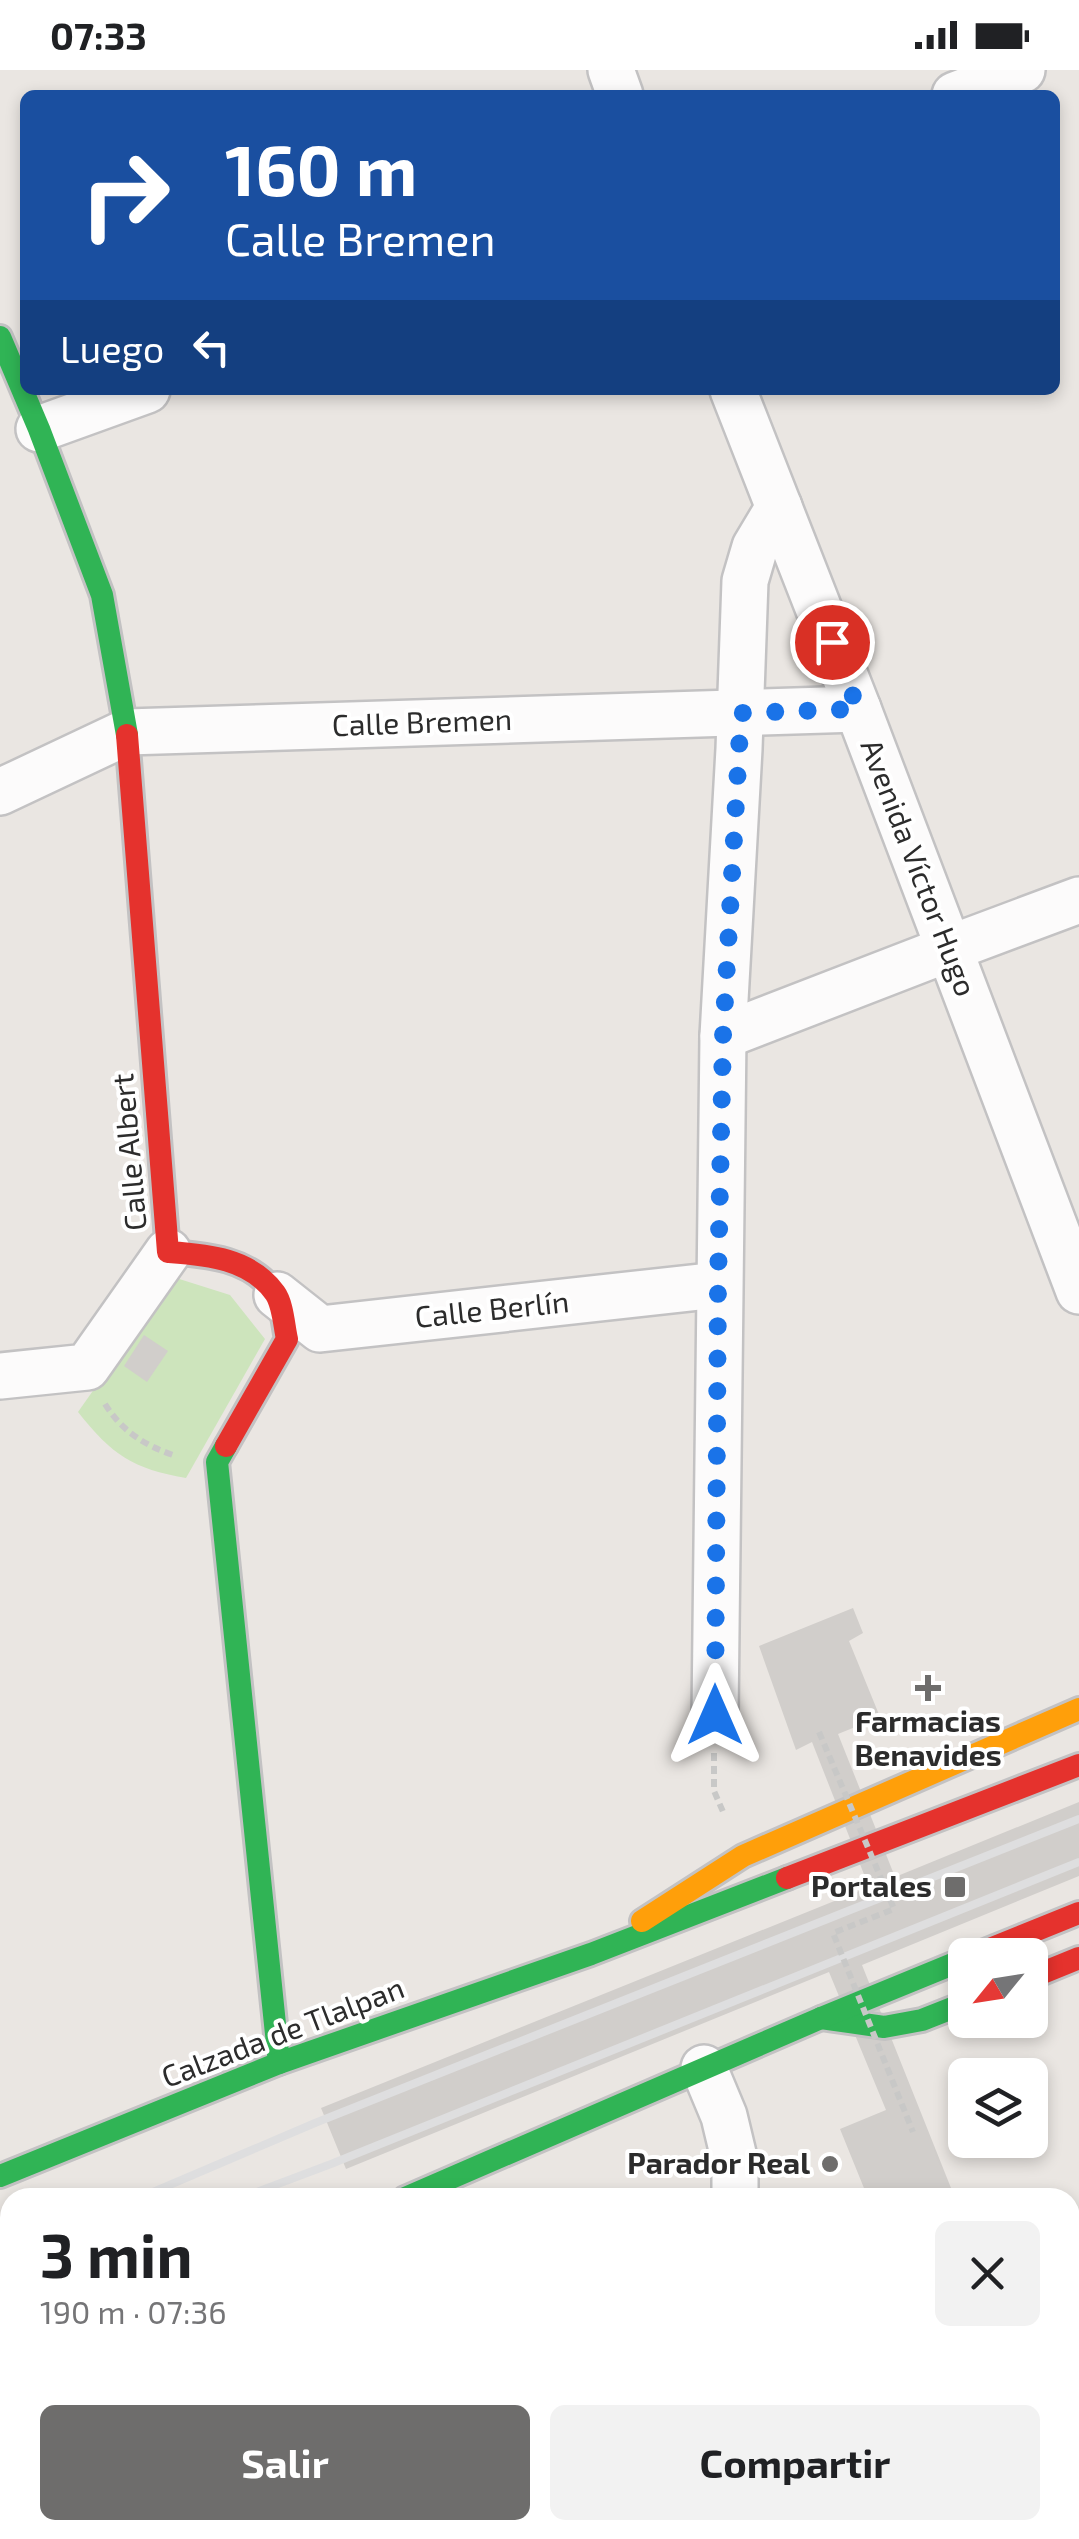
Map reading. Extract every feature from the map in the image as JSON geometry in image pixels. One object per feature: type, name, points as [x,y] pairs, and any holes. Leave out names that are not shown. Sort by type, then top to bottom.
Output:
[{"type":"main road","name":"Calle Albert","points":[[0,337],[20,384]]},
{"type":"main road","name":"Calle Albert","points":[[25,395],[102,595],[127,732],[168,1252],[229,1260],[250,1271],[277,1295]]},
{"type":"main road","points":[[277,1295],[287,1339],[217,1462],[279,2063]]},
{"type":"main road","name":"Calzada de Tlalpan","points":[[591,1954],[743,1856],[1079,1710]]},
{"type":"main road","name":"Calzada de Tlalpan","points":[[0,2176],[279,2063],[591,1954],[1079,1765]]},
{"type":"main road","points":[[1016,1938],[1079,1912]]},
{"type":"main road","points":[[1048,1971],[1079,1958]]},
{"type":"main road","points":[[428,2188],[948,1966]]},
{"type":"main road","points":[[820,2018],[884,2027],[948,2010]]},
{"type":"street","points":[[968,90],[1022,70]]},
{"type":"street","points":[[39,429],[133,395]]},
{"type":"street","name":"Avenida Víctor Hugo","points":[[736,395],[1079,1291]]},
{"type":"street","points":[[715,1715],[723,1036],[745,580],[755,546],[779,507]]},
{"type":"street","name":"Calle Bremen","points":[[0,792],[127,732],[858,709]]},
{"type":"street","points":[[723,1036],[1079,900]]},
{"type":"street","points":[[0,1376],[87,1367],[168,1252]]},
{"type":"street","name":"Calle Berlín","points":[[277,1295],[320,1329],[718,1285]]},
{"type":"street","points":[[704,2068],[724,2116],[735,2162],[735,2188]]},
{"type":"path","points":[[87,1367],[108,1409],[126,1431],[149,1447],[217,1462]]},
{"type":"path","points":[[715,1715],[714,1791],[743,1856]]},
{"type":"path","points":[[819,1732],[894,1909],[833,1934],[913,2132]]},
{"type":"green space","points":[[173,1277],[230,1295],[265,1339],[186,1478],[125,1458],[78,1412]]},
{"type":"building","points":[[144,1335],[168,1351],[147,1382],[124,1366]]},
{"type":"building","name":"Portales","points":[[853,1608],[863,1633],[849,1641],[880,1717],[838,1734],[895,1877],[1079,1802],[1079,1876],[862,1965],[951,2188],[864,2188],[840,2129],[886,2110],[829,1972],[346,2169],[321,2108],[869,1887],[812,1742],[796,1750],[759,1646]]},
{"type":"railway","points":[[162,2188],[315,2123],[1079,1819]]},
{"type":"railway","points":[[267,2188],[1079,1862]]},
{"type":"traffic: fast","points":[[0,337],[20,384]]},
{"type":"traffic: fast","points":[[25,395],[102,595],[127,735]]},
{"type":"traffic: fast","points":[[226,1446],[217,1462],[279,2063]]},
{"type":"traffic: fast","points":[[0,2176],[279,2063],[591,1954],[787,1878]]},
{"type":"traffic: fast","points":[[428,2188],[948,1966]]},
{"type":"traffic: fast","points":[[821,2018],[884,2027],[922,2020],[948,2010]]},
{"type":"traffic: slow","points":[[642,1921],[743,1856],[1079,1709]]},
{"type":"traffic: jam","points":[[127,735],[168,1252],[227,1260],[253,1272],[278,1298],[287,1339],[226,1446]]},
{"type":"traffic: jam","points":[[787,1878],[1079,1765]]},
{"type":"traffic: jam","points":[[1017,1938],[1079,1913]]},
{"type":"traffic: jam","points":[[1048,1971],[1079,1958]]},
{"type":"place","name":"Farmacias Benavides","points":[[928,1688]]},
{"type":"place","name":"Portales","points":[[955,1887]]},
{"type":"place","name":"Parador Real","points":[[830,2164]]},
{"type":"route","points":[[715,1715],[723,1036],[741,713],[858,709],[832,642]]}]
